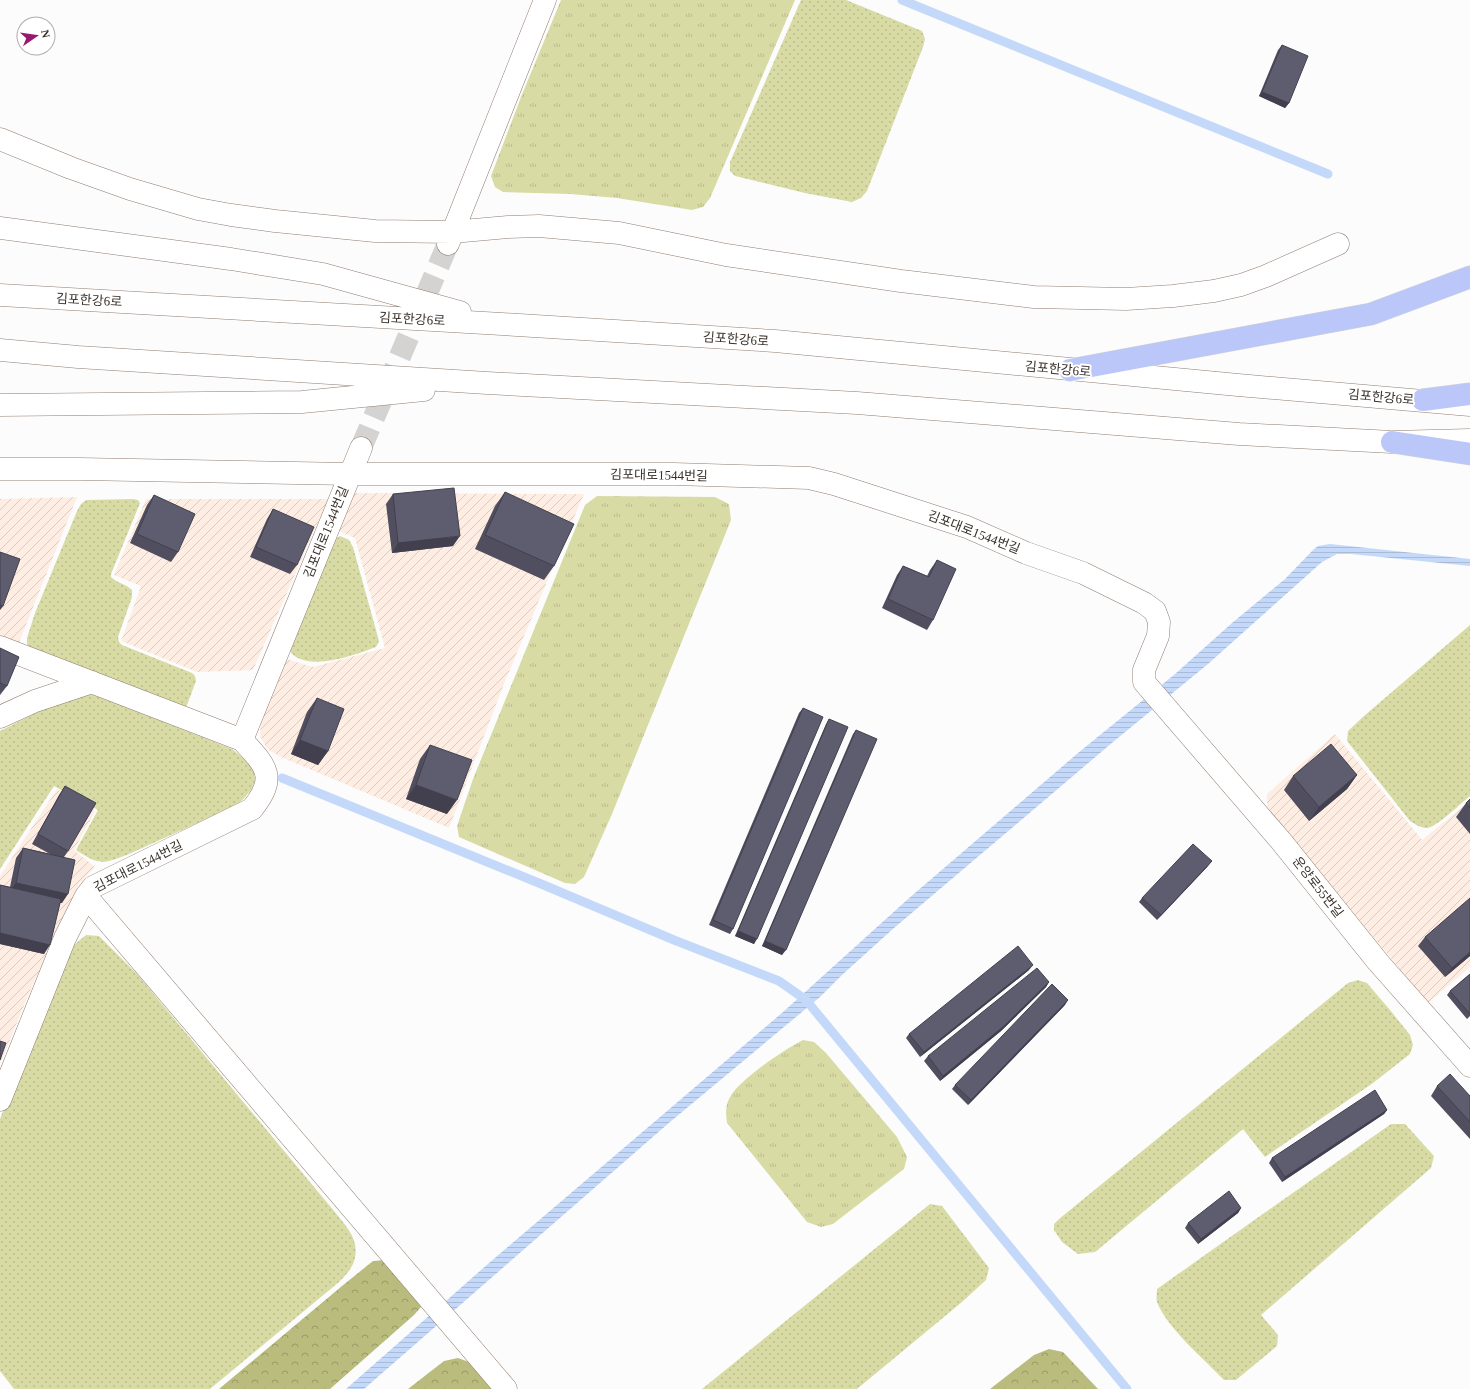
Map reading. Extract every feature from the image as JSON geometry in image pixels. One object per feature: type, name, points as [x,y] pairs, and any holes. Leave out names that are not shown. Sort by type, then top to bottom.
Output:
[{"type":"highway","points":[[1070,370],[1371,314],[1470,277]]},
{"type":"highway","points":[[1423,400],[1470,394]]},
{"type":"highway","points":[[1392,442],[1470,454]]},
{"type":"street","points":[[450,239],[545,0]]},
{"type":"street","points":[[0,139],[71,168],[130,189],[198,210],[274,221],[450,239],[508,226],[539,226],[619,233],[726,255],[901,281],[1034,297],[1126,299],[1214,291],[1241,285],[1266,276],[1338,244]]},
{"type":"street","points":[[0,228],[231,259],[323,274],[502,324]]},
{"type":"street","name":"김포한강6로","points":[[0,295],[502,324],[775,342],[1238,386],[1470,405]]},
{"type":"street","points":[[0,350],[78,357],[487,383],[856,403],[1239,434],[1392,442],[1470,440]]},
{"type":"street","points":[[0,405],[302,402],[487,383]]},
{"type":"street","points":[[0,469],[88,469],[350,474],[361,448]]},
{"type":"street","name":"김포대로1544번길","points":[[242,740],[350,474],[674,474],[809,478],[834,484],[967,527],[1026,553],[1083,573],[1144,603],[1155,611],[1159,622],[1158,636],[1144,670],[1144,682]]},
{"type":"street","name":"김포대로1544번길","points":[[0,648],[242,740],[266,770],[267,784],[261,798],[252,809],[92,887],[65,938],[0,1100]]},
{"type":"street","points":[[0,717],[35,701],[92,682]]},
{"type":"street","name":"운양로55번길","points":[[1144,682],[1282,840],[1378,962],[1470,1066]]},
{"type":"street","points":[[86,896],[506,1389]]},
{"type":"shaded area","points":[[355,493],[584,494],[505,681],[449,828],[281,757],[267,749],[260,736],[261,721],[286,659],[313,667],[385,648],[355,538],[339,531]]},
{"type":"shaded area","points":[[77,497],[18,645],[0,638],[0,499]]},
{"type":"shaded area","points":[[146,499],[328,499],[253,670],[197,672],[121,641],[141,586],[114,575]]},
{"type":"shaded area","points":[[1335,734],[1422,840],[1470,801],[1470,967],[1428,1003],[1267,808],[1267,794]]},
{"type":"shaded area","points":[[57,789],[95,811],[74,850],[95,867],[79,884],[30,991],[0,1064],[0,876]]},
{"type":"green space","points":[[561,0],[795,0],[710,198],[703,207],[692,210],[617,198],[570,194],[503,192],[495,187],[491,176],[521,97]]},
{"type":"green space","points":[[801,0],[846,0],[922,31],[925,39],[867,191],[861,198],[852,202],[805,193],[735,176],[730,171],[730,162]]},
{"type":"green space","points":[[597,496],[715,497],[729,504],[731,520],[612,814],[584,877],[575,884],[565,883],[459,837],[457,826],[473,779],[585,505]]},
{"type":"green space","points":[[86,500],[138,500],[140,503],[111,574],[113,579],[132,590],[132,597],[118,637],[119,642],[122,645],[192,673],[195,676],[196,681],[187,705],[183,708],[28,647],[27,643],[27,638],[35,613],[81,504]]},
{"type":"green space","points":[[340,536],[349,540],[353,547],[379,641],[376,647],[343,658],[318,662],[306,661],[296,657],[289,650],[334,540]]},
{"type":"green space","points":[[1470,625],[1470,796],[1437,824],[1427,828],[1422,827],[1410,821],[1347,741],[1348,731]]},
{"type":"green space","points":[[85,695],[96,695],[232,749],[253,769],[255,776],[251,789],[246,797],[237,805],[129,854],[113,860],[102,862],[91,859],[76,850],[98,810],[54,786],[0,869],[0,731],[42,710]]},
{"type":"green space","points":[[86,935],[99,936],[137,974],[339,1217],[352,1235],[356,1249],[353,1264],[341,1280],[210,1389],[14,1389],[0,1371],[0,1119],[39,1020],[66,962],[75,944]]},
{"type":"green space","points":[[1358,980],[1367,983],[1410,1035],[1413,1045],[1410,1054],[1373,1083],[1265,1157],[1243,1129],[1095,1252],[1078,1254],[1062,1242],[1054,1230],[1054,1224],[1059,1219],[1348,983]]},
{"type":"green space","points":[[803,1040],[814,1042],[826,1053],[897,1137],[907,1157],[904,1169],[833,1224],[821,1227],[807,1222],[727,1123],[726,1117],[726,1108],[729,1099],[741,1083],[785,1050]]},
{"type":"green space","points":[[1391,1124],[1405,1124],[1434,1156],[1431,1168],[1261,1315],[1278,1335],[1277,1346],[1236,1380],[1224,1380],[1177,1333],[1162,1312],[1157,1302],[1157,1289]]},
{"type":"green space","points":[[930,1204],[942,1206],[989,1268],[986,1280],[962,1302],[857,1389],[702,1389]]},
{"type":"green space","points":[[386,1260],[419,1298],[421,1307],[414,1315],[330,1389],[219,1389],[373,1261]]},
{"type":"green space","points":[[1049,1349],[1063,1352],[1098,1389],[990,1389],[1034,1355]]},
{"type":"green space","points":[[458,1358],[472,1363],[495,1389],[408,1389],[444,1361]]},
{"type":"water","points":[[1330,544],[1470,559],[1470,566],[1351,554],[1337,554],[1322,562],[1208,664],[1113,742],[894,928],[820,997],[670,1122],[364,1389],[346,1389],[489,1263],[783,1012],[908,899],[1078,753],[1175,674],[1232,623],[1285,579],[1314,549],[1318,546]]},
{"type":"building","points":[[1282,45],[1308,56],[1289,103],[1262,92]]},
{"type":"building","points":[[454,488],[460,536],[398,543],[393,494]]},
{"type":"building","points":[[505,492],[574,524],[554,566],[485,535]]},
{"type":"building","points":[[154,495],[195,514],[178,552],[137,534]]},
{"type":"building","points":[[273,509],[314,527],[297,565],[256,547]]},
{"type":"building","points":[[0,552],[20,559],[3,606],[0,605]]},
{"type":"building","points":[[937,560],[956,569],[933,620],[888,599],[903,566],[929,577]]},
{"type":"building","points":[[0,648],[19,657],[7,686],[0,683]]},
{"type":"building","points":[[317,698],[344,709],[328,751],[300,740]]},
{"type":"building","points":[[803,708],[823,717],[733,929],[713,920]]},
{"type":"building","points":[[829,719],[848,727],[757,939],[738,931]]},
{"type":"building","points":[[856,730],[877,739],[786,950],[765,941]]},
{"type":"building","points":[[1331,744],[1357,775],[1319,807],[1293,776]]},
{"type":"building","points":[[430,745],[472,760],[457,800],[416,785]]},
{"type":"building","points":[[65,786],[96,803],[68,851],[38,834]]},
{"type":"building","points":[[1470,799],[1470,808],[1466,803]]},
{"type":"building","points":[[1193,844],[1212,861],[1161,915],[1142,898]]},
{"type":"building","points":[[23,848],[75,860],[68,894],[16,883]]},
{"type":"building","points":[[0,885],[61,899],[50,945],[0,933]]},
{"type":"building","points":[[1470,898],[1470,952],[1452,968],[1425,937]]},
{"type":"building","points":[[1018,946],[1033,965],[924,1052],[909,1034]]},
{"type":"building","points":[[1037,968],[1049,982],[1004,1026],[943,1076],[928,1056]]},
{"type":"building","points":[[1470,974],[1470,1014],[1450,991]]},
{"type":"building","points":[[1052,984],[1068,1000],[971,1100],[955,1085]]},
{"type":"building","points":[[0,1041],[6,1043],[0,1060]]},
{"type":"building","points":[[1450,1074],[1470,1096],[1470,1122],[1437,1086]]},
{"type":"building","points":[[1375,1090],[1387,1110],[1285,1177],[1272,1158]]},
{"type":"building","points":[[1229,1191],[1241,1208],[1201,1239],[1188,1223]]},
{"type":"waterway","points":[[902,0],[1328,174]]},
{"type":"waterway","points":[[282,778],[674,940],[779,981],[806,1000],[1127,1389]]},
{"type":"tunnel","points":[[361,448],[447,246]]}]
